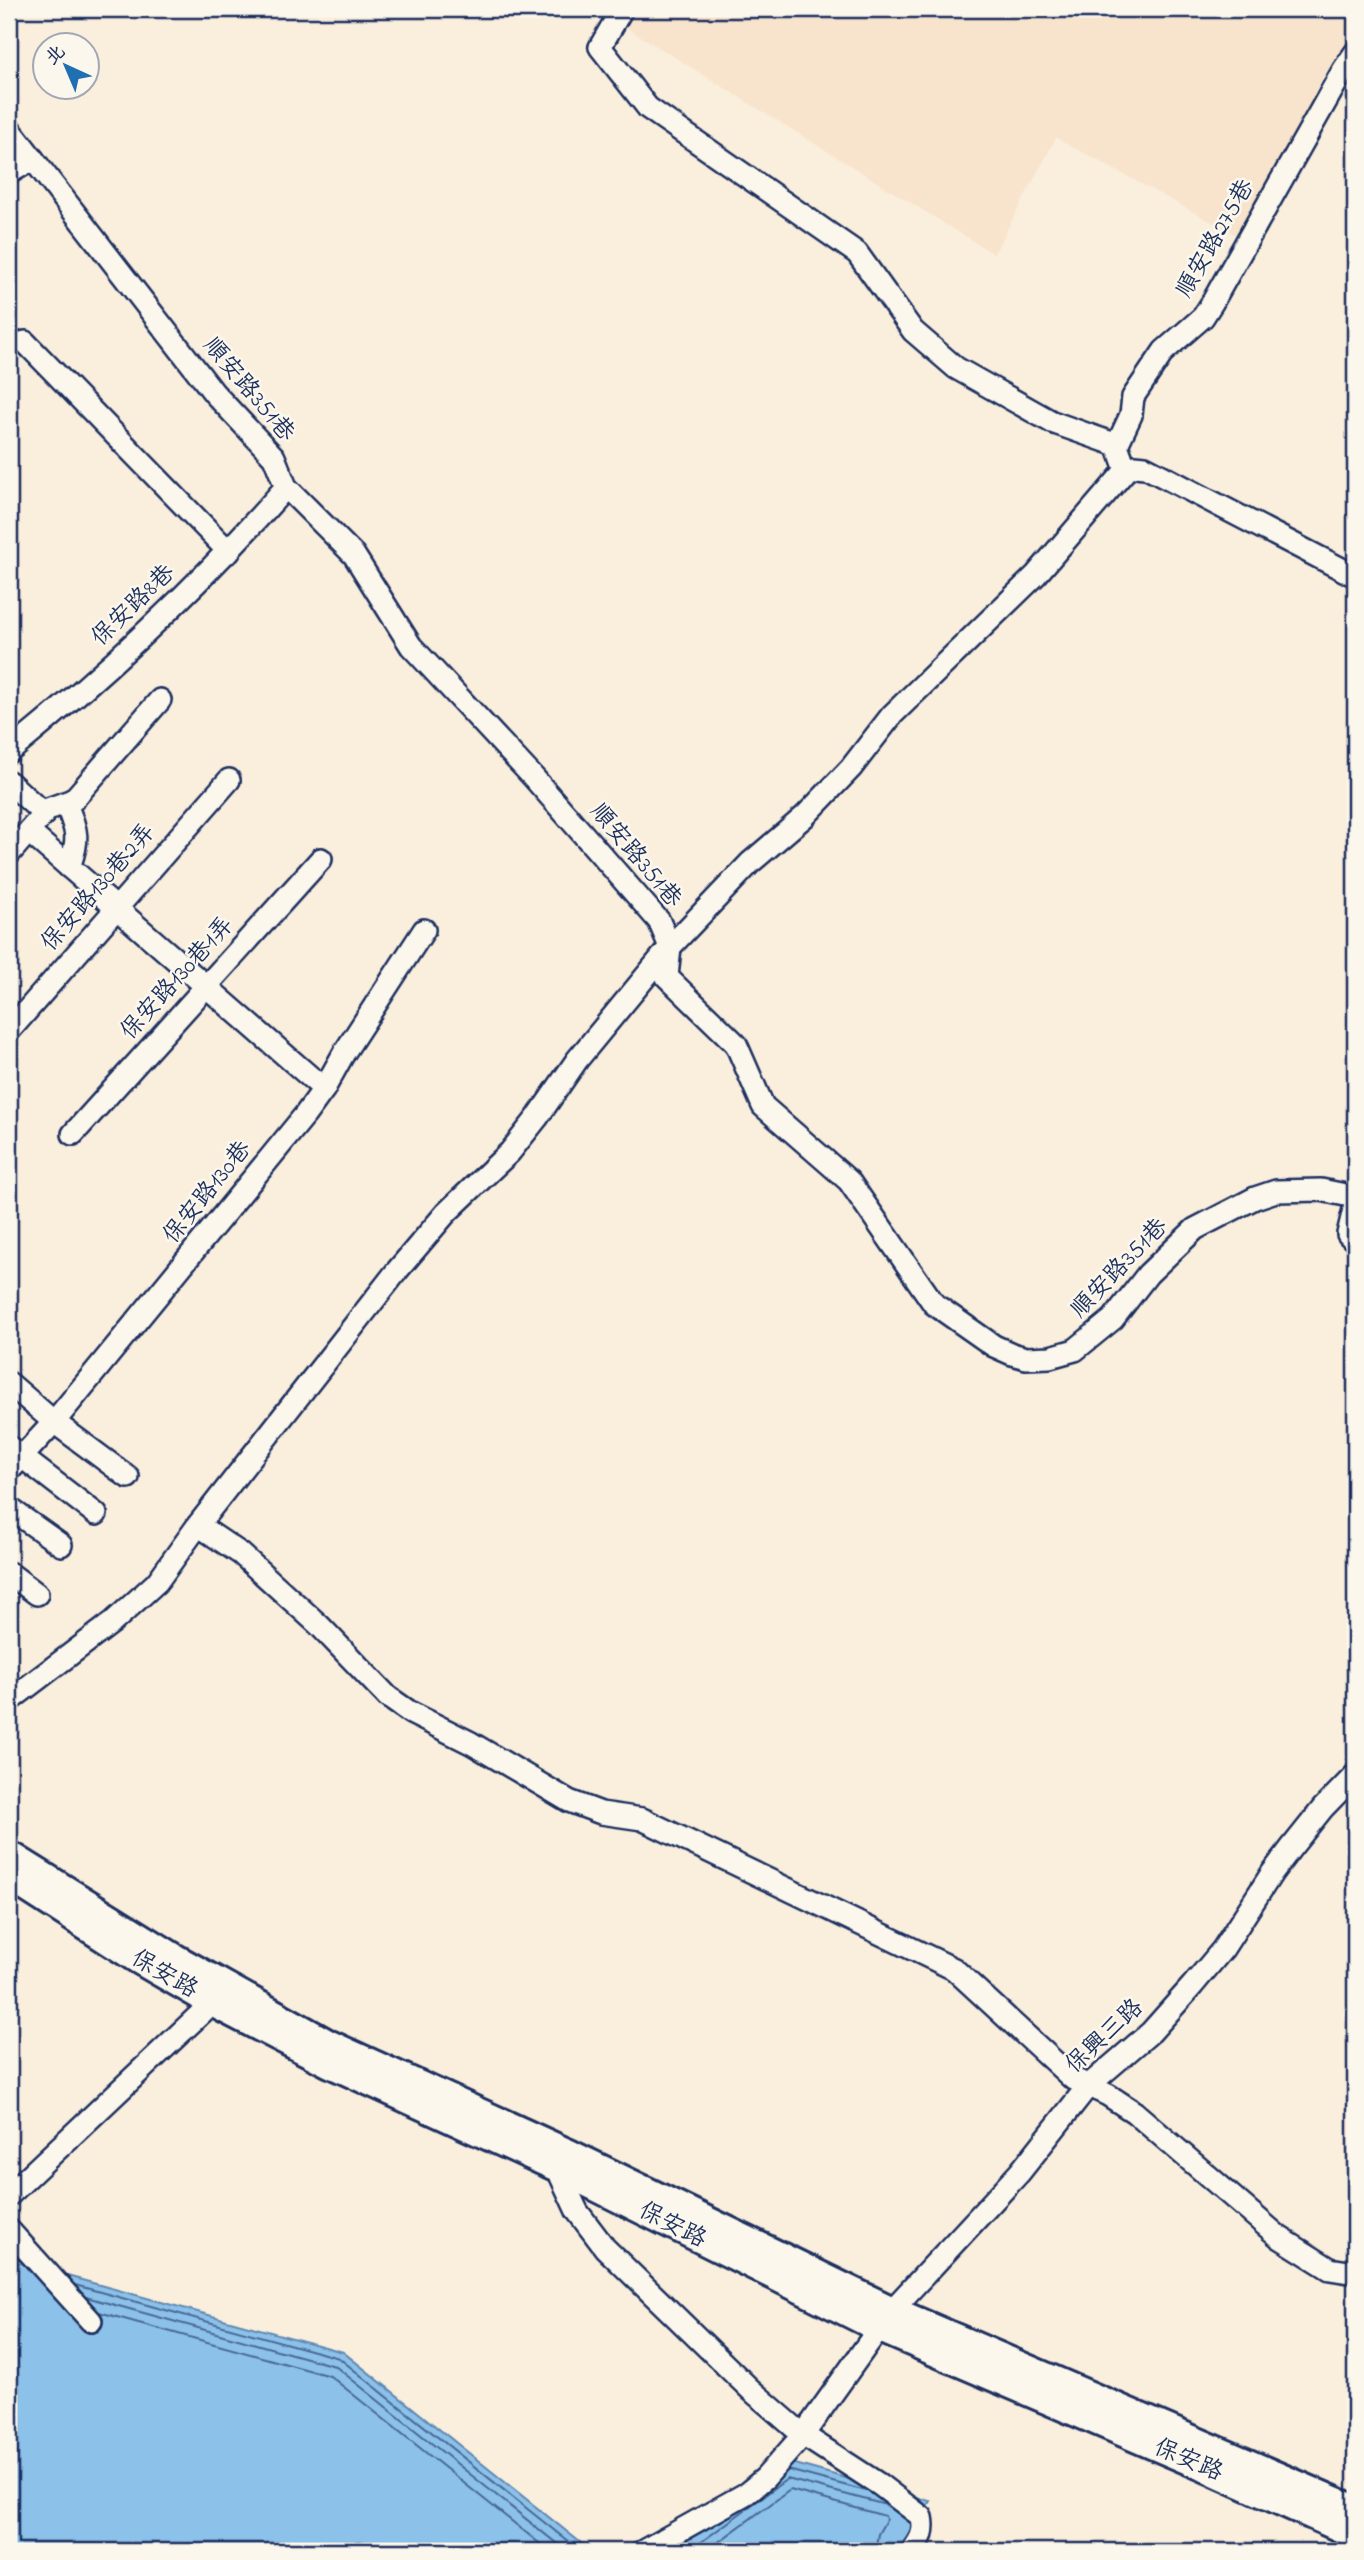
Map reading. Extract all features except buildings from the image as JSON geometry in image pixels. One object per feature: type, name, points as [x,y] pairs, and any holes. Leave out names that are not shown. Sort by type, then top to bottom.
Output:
[{"type":"main road","name":"保安路","points":[[9,1854],[176,1958],[328,2043],[567,2152],[885,2319],[1355,2509]]},
{"type":"main road","name":"保安路","points":[[9,1877],[138,1960],[212,2003],[330,2064],[1355,2535]]},
{"type":"street","points":[[622,9],[600,47],[648,108],[857,253],[913,331],[956,368],[1052,422],[1117,445],[1126,470]]},
{"type":"street","name":"順安路275巷","points":[[1117,445],[1131,415],[1133,397],[1164,351],[1203,317],[1355,53]]},
{"type":"street","name":"順安路351巷","points":[[9,128],[214,393],[274,457],[286,487],[354,555],[411,646],[534,778],[659,921],[670,947],[667,977],[736,1044],[763,1106],[849,1181],[934,1304],[994,1346],[1026,1358],[1050,1357],[1075,1350],[1113,1319],[1149,1275],[1195,1229],[1255,1198],[1276,1191],[1321,1190],[1355,1197]]},
{"type":"street","points":[[9,173],[33,159]]},
{"type":"street","points":[[25,342],[229,552]]},
{"type":"street","points":[[9,1701],[113,1622],[156,1582],[396,1272],[446,1213],[510,1152],[577,1060],[670,947],[750,863],[805,816],[851,768],[892,715],[1036,575],[1126,470],[1135,466],[1145,467],[1355,576]]},
{"type":"street","name":"保安路8巷","points":[[9,752],[107,669],[229,552],[286,487]]},
{"type":"street","points":[[9,855],[44,814],[55,805],[73,800],[160,700]]},
{"type":"street","name":"保安路130巷2弄","points":[[9,1031],[229,780]]},
{"type":"street","points":[[9,782],[44,814]]},
{"type":"street","points":[[66,804],[77,832],[76,850],[69,867]]},
{"type":"street","points":[[29,832],[324,1089]]},
{"type":"street","name":"保安路130巷1弄","points":[[73,1134],[321,859]]},
{"type":"street","name":"保安路130巷","points":[[13,1459],[54,1422],[256,1177],[324,1089],[344,1053],[424,930]]},
{"type":"street","points":[[1355,1205],[1348,1234],[1355,1241]]},
{"type":"street","points":[[9,1383],[54,1422],[128,1477]]},
{"type":"street","points":[[13,1459],[96,1514]]},
{"type":"street","points":[[9,1508],[61,1545]]},
{"type":"street","points":[[198,1525],[241,1554],[319,1625],[387,1697],[411,1713],[471,1743],[569,1801],[601,1812],[642,1819],[936,1959],[971,1983],[1072,2078],[1108,2095],[1134,2112],[1279,2237],[1330,2269],[1355,2273]]},
{"type":"street","points":[[9,1573],[37,1594]]},
{"type":"street","name":"保興三路","points":[[643,2551],[757,2486],[803,2435],[885,2319],[1020,2172],[1088,2085],[1152,2032],[1192,1986],[1223,1949],[1278,1865],[1323,1808],[1355,1775]]},
{"type":"street","points":[[9,2196],[212,2003]]},
{"type":"street","points":[[556,2168],[577,2211],[605,2248],[751,2389],[803,2435],[880,2485],[922,2517],[924,2528],[912,2551]]},
{"type":"street","points":[[9,2230],[91,2321]]},
{"type":"shaded area","points":[[627,9],[1355,9],[1355,49],[1289,143],[1236,235],[1056,138],[994,254],[619,23]]},
{"type":"water","points":[[9,2260],[343,2352],[591,2551],[9,2551]]},
{"type":"water","points":[[784,2461],[930,2501],[903,2543],[901,2551],[662,2551]]}]
